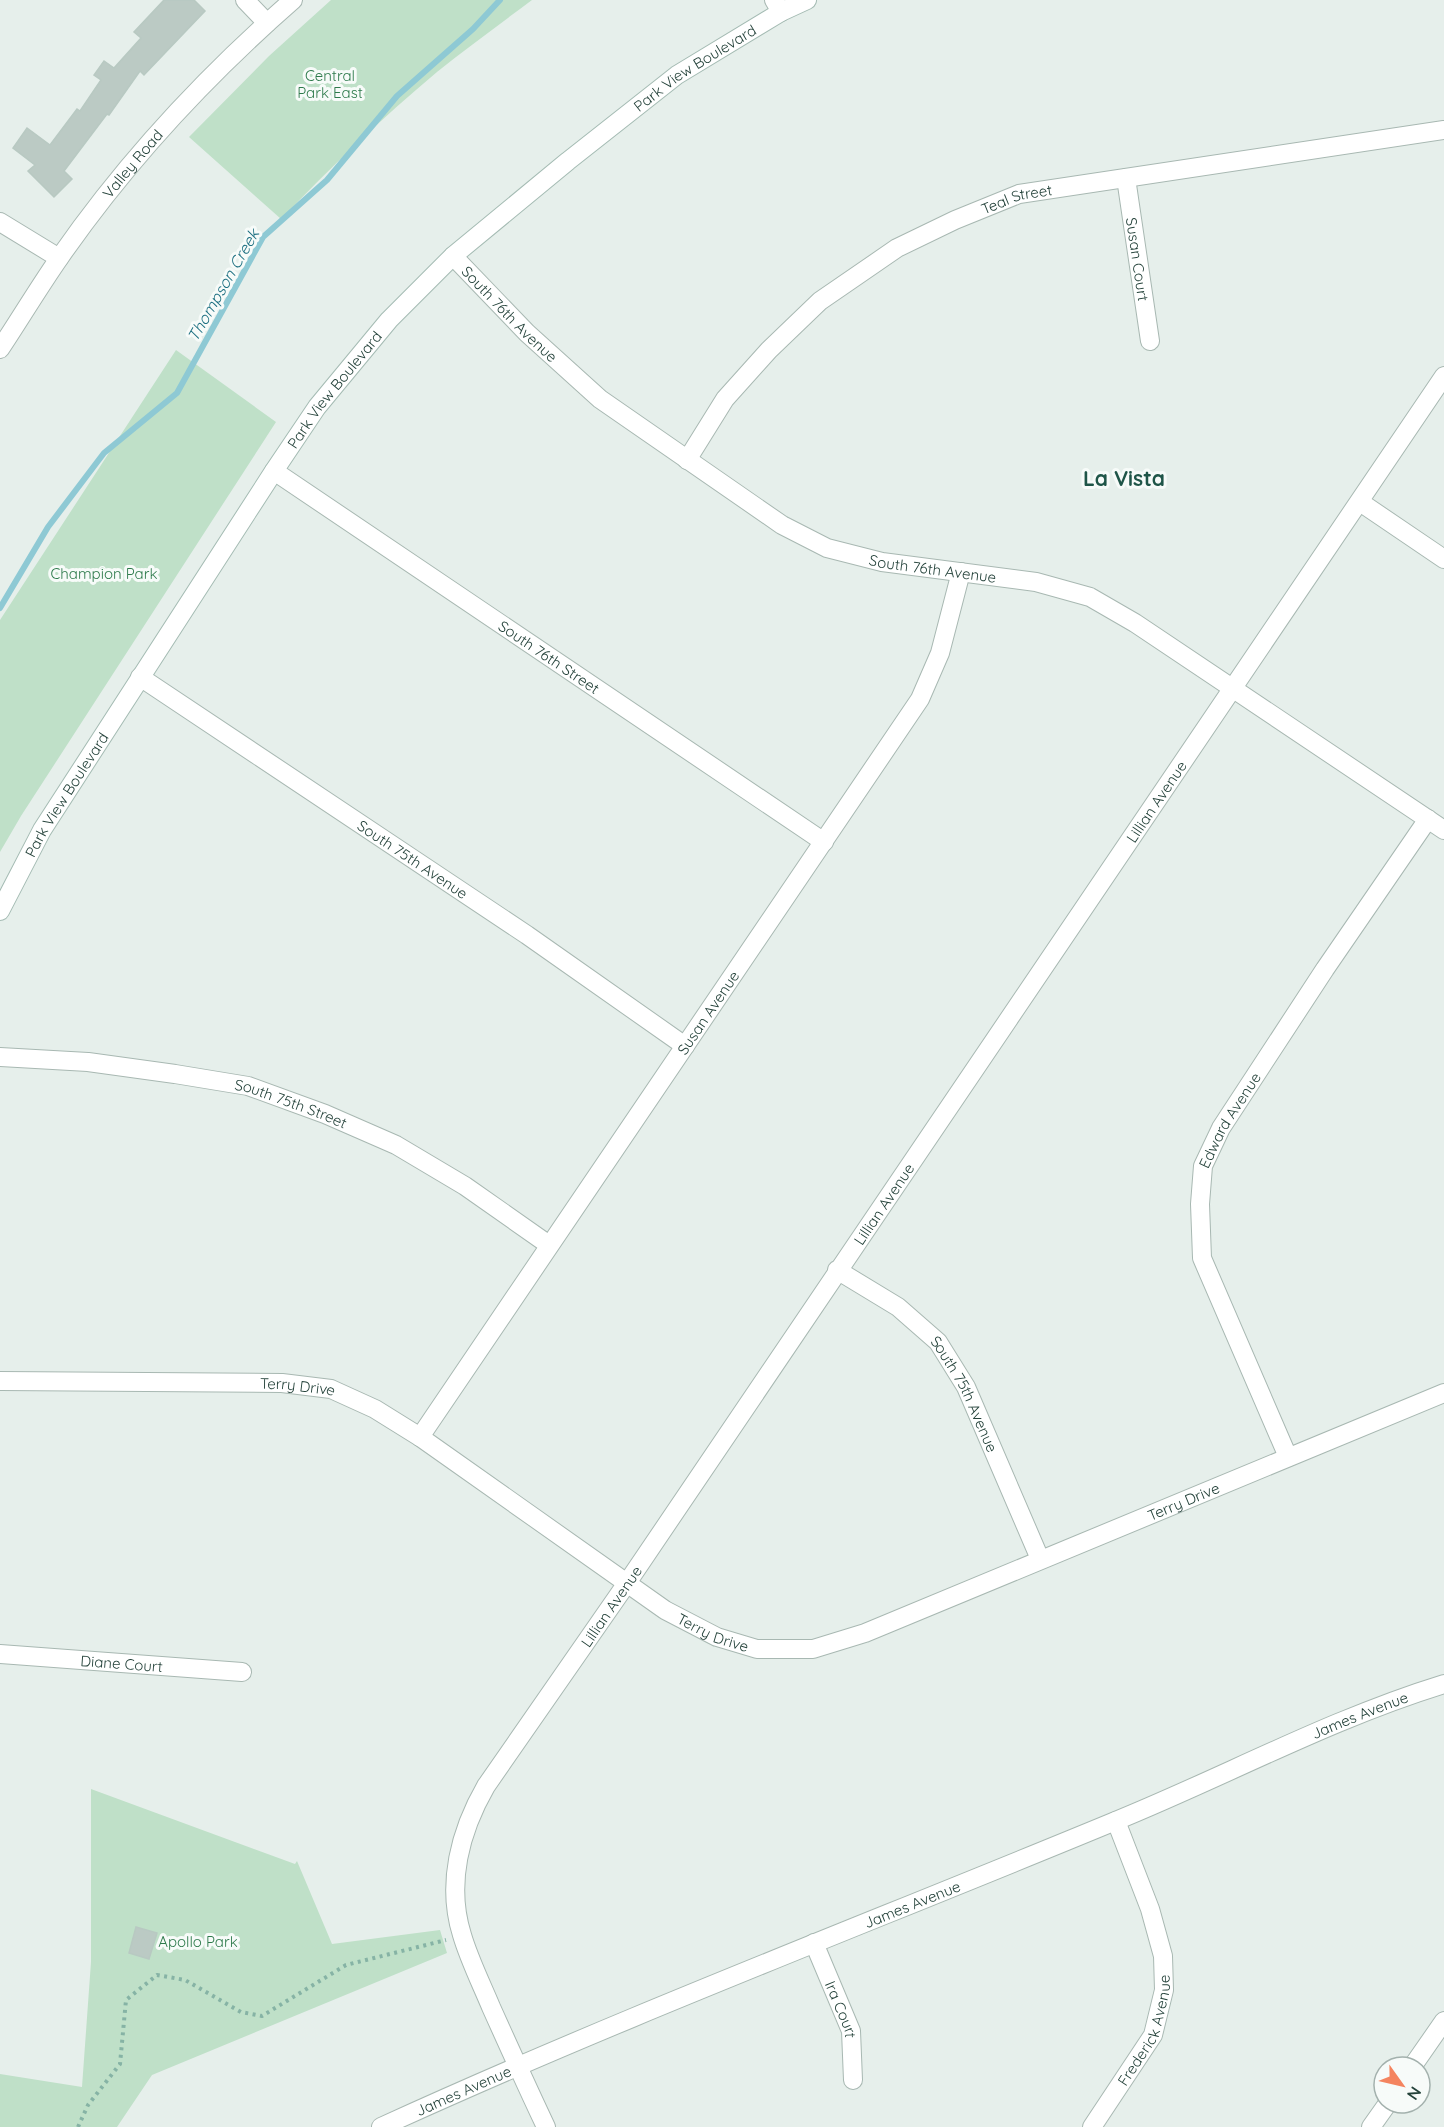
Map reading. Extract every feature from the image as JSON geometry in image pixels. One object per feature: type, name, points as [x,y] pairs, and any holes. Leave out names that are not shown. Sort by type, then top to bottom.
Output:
[{"type":"street","points":[[244,0],[267,23]]},
{"type":"street","name":"Valley Road","points":[[0,349],[59,258],[103,200],[171,118],[293,0]]},
{"type":"street","name":"Park View Boulevard","points":[[0,911],[42,830],[316,407],[389,320],[453,256],[567,161],[677,75],[778,6],[807,0]]},
{"type":"street","name":"Teal Street","points":[[687,460],[725,399],[769,350],[820,302],[897,248],[954,220],[1019,194],[1444,130]]},
{"type":"street","name":"Susan Court","points":[[1126,178],[1150,341]]},
{"type":"street","points":[[0,222],[59,258]]},
{"type":"street","name":"South 76th Avenue","points":[[453,256],[527,333],[600,399],[783,525],[827,548],[882,562],[1036,582],[1090,597],[1135,623],[1444,830]]},
{"type":"street","name":"Lillian Avenue","points":[[546,2127],[516,2065],[461,1934],[455,1892],[457,1865],[468,1820],[486,1786],[627,1583],[1444,376]]},
{"type":"street","name":"South 76th Street","points":[[274,471],[824,842]]},
{"type":"street","points":[[1360,502],[1444,559]]},
{"type":"street","name":"Susan Avenue","points":[[420,1437],[921,699],[940,653],[961,572]]},
{"type":"street","name":"South 75th Avenue","points":[[140,677],[528,935],[685,1046]]},
{"type":"street","name":"Edward Avenue","points":[[1288,1457],[1202,1258],[1200,1204],[1203,1166],[1221,1128],[1325,969],[1428,819]]},
{"type":"street","name":"South 75th Street","points":[[0,1057],[88,1062],[248,1086],[325,1114],[396,1145],[465,1186],[549,1245]]},
{"type":"street","name":"South 75th Avenue","points":[[837,1270],[898,1307],[938,1342],[966,1387],[1040,1559]]},
{"type":"street","name":"Terry Drive","points":[[0,1381],[282,1383],[331,1389],[375,1409],[420,1437],[665,1610],[717,1637],[757,1649],[813,1650],[865,1633],[1444,1393]]},
{"type":"street","name":"Diane Court","points":[[0,1654],[242,1672]]},
{"type":"street","name":"James Avenue","points":[[381,2127],[516,2065],[1116,1821],[1394,1699],[1444,1684]]},
{"type":"street","name":"Frederick Avenue","points":[[1092,2127],[1153,2035],[1164,1990],[1163,1956],[1116,1821]]},
{"type":"street","name":"Ira Court","points":[[814,1942],[851,2031],[853,2080]]},
{"type":"street","points":[[1420,2055],[1444,2021]]},
{"type":"path","points":[[78,2127],[88,2105],[120,2064],[126,2000],[157,1975],[184,1980],[241,2012],[262,2016],[346,1965],[446,1940]]},
{"type":"green space","name":"Central Park East","points":[[331,0],[532,0],[417,89],[357,143],[281,219],[189,137],[269,56]]},
{"type":"green space","name":"Champion Park","points":[[176,350],[276,422],[0,852],[0,620]]},
{"type":"green space","name":"Apollo Park","points":[[91,1789],[295,1864],[297,1861],[332,1944],[440,1930],[447,1953],[152,2075],[117,2127],[0,2127],[0,2074],[82,2087],[91,1962]]},
{"type":"building","points":[[164,0],[194,0],[205,11],[144,75],[140,71],[109,115],[107,114],[64,171],[72,179],[54,197],[28,171],[35,165],[13,148],[27,128],[50,145],[77,109],[80,111],[101,80],[94,75],[104,61],[114,68],[141,38],[134,32]]},
{"type":"building","points":[[136,1927],[157,1933],[149,1959],[129,1953]]},
{"type":"waterway","name":"Thompson Creek","points":[[0,608],[48,527],[104,453],[177,393],[263,237],[327,180],[397,96],[473,29],[500,0]]},
{"type":"district","name":"La Vista","points":[[1124,478]]}]
